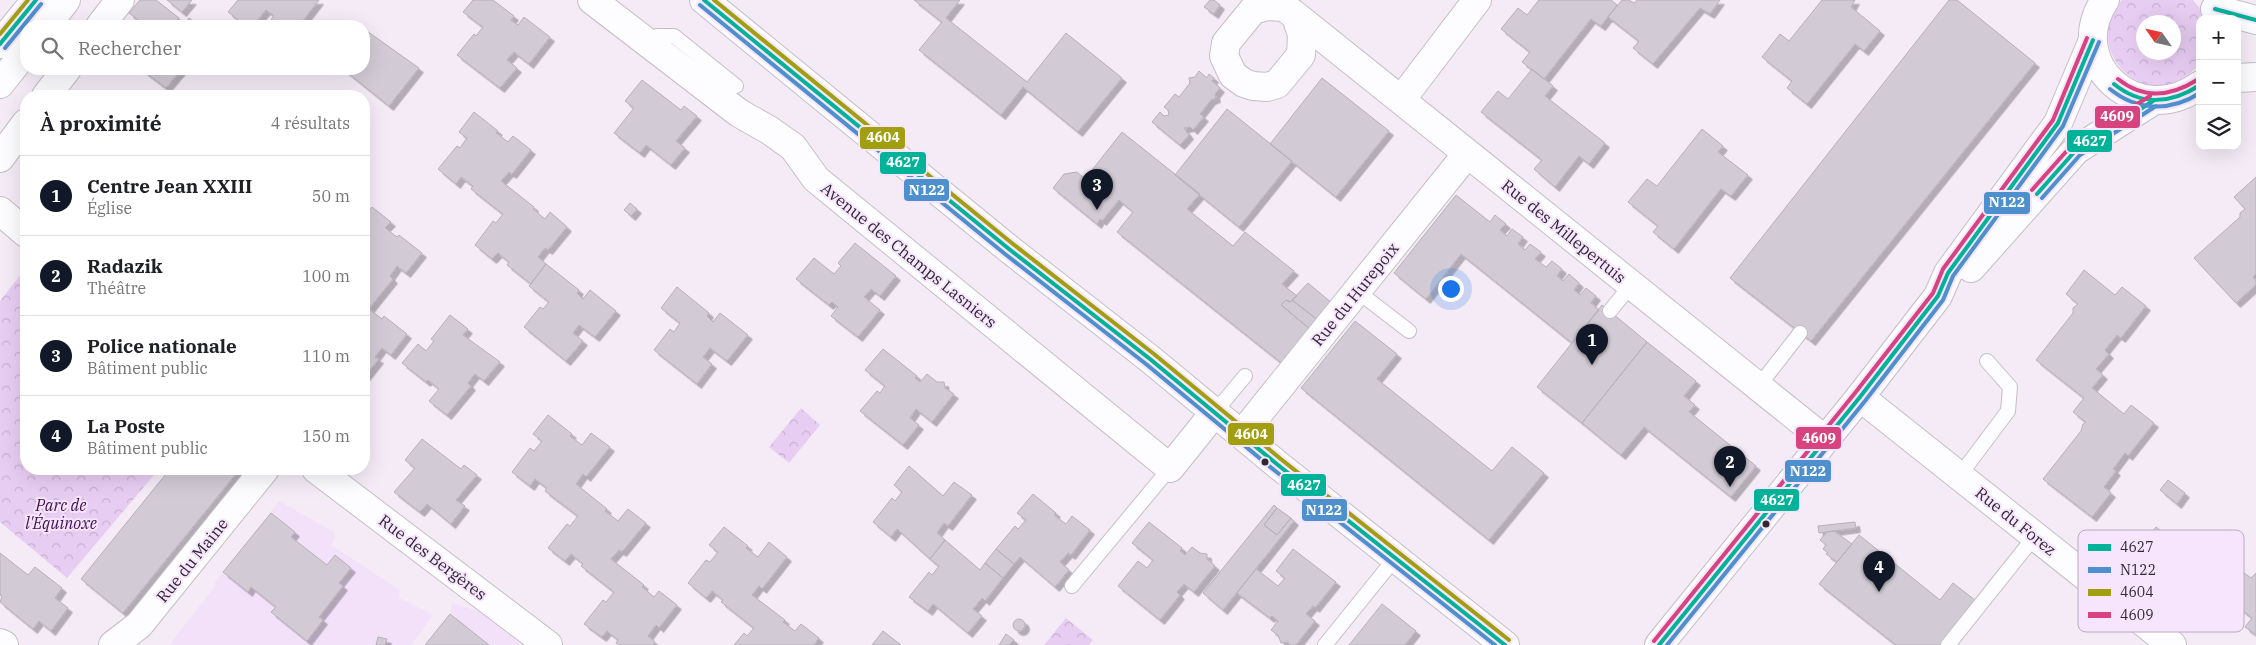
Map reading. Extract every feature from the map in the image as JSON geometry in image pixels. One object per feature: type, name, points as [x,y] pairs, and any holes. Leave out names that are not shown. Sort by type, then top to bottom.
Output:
[{"type":"street","points":[[0,44],[36,0]]},
{"type":"street","points":[[51,20],[66,0]]},
{"type":"street","points":[[105,20],[120,0]]},
{"type":"street","name":"Avenue des Champs Lasniers","points":[[592,0],[739,113],[769,130],[793,147],[816,179],[1170,468]]},
{"type":"street","points":[[704,0],[1009,249],[1505,645]]},
{"type":"street","points":[[1401,100],[1477,0]]},
{"type":"street","points":[[2105,0],[2094,23],[2093,40],[2096,59],[2105,75],[2118,88],[2135,97],[2153,101],[2178,97],[2196,86]]},
{"type":"street","name":"Rue des Millepertuis","points":[[1286,8],[1825,440]]},
{"type":"street","points":[[2214,9],[2256,20]]},
{"type":"street","points":[[1659,645],[1860,397],[1938,296],[1948,273],[2058,123],[2093,40]]},
{"type":"street","points":[[0,84],[20,59]]},
{"type":"street","points":[[51,90],[62,75]]},
{"type":"street","points":[[2241,78],[2256,77]]},
{"type":"street","points":[[1938,296],[1960,280],[2076,150],[2153,101]]},
{"type":"street","points":[[0,158],[20,131]]},
{"type":"street","name":"Rue du Hurepoix","points":[[1242,434],[1467,154]]},
{"type":"street","points":[[0,211],[20,228]]},
{"type":"street","name":"Rue du Forez","points":[[1860,397],[2036,536],[2078,580]]},
{"type":"street","points":[[1170,468],[1215,412]]},
{"type":"street","name":"Rue du Maine","points":[[114,645],[139,625],[260,475]]},
{"type":"street","name":"Rue des Bergères","points":[[324,475],[548,645]]},
{"type":"street","name":"Rue du Forez","points":[[2152,632],[2172,645]]},
{"type":"street","points":[[0,643],[4,645]]},
{"type":"lane","points":[[648,42],[657,36],[674,36],[736,86]]},
{"type":"lane","points":[[1610,311],[1631,284]]},
{"type":"lane","points":[[1357,291],[1409,331]]},
{"type":"lane","points":[[1758,387],[1800,333]]},
{"type":"lane","points":[[1960,476],[2008,411],[2010,387],[1987,361]]},
{"type":"lane","points":[[1215,412],[1245,376]]},
{"type":"lane","points":[[1072,586],[1170,468]]},
{"type":"lane","points":[[1948,645],[2036,536]]},
{"type":"lane","points":[[1325,645],[1396,557]]},
{"type":"shaded area","points":[[279,501],[334,532],[335,539],[331,545],[400,590],[399,598],[433,615],[411,645],[169,645],[216,585],[214,583]]},
{"type":"shaded area","points":[[452,603],[481,612],[521,645],[426,645],[450,614]]},
{"type":"green space","points":[[2122,0],[2193,0],[2203,12],[2203,15],[2196,15],[2196,68],[2189,74],[2169,84],[2151,85],[2134,79],[2121,68],[2111,53],[2108,35],[2111,17]]},
{"type":"green space","name":"Parc de l'Équinoxe","points":[[20,275],[20,475],[154,475],[67,578],[0,522],[0,301]]},
{"type":"green space","points":[[801,408],[820,425],[789,463],[769,447]]},
{"type":"green space","points":[[1066,618],[1093,640],[1089,645],[1044,645]]},
{"type":"building","points":[[140,0],[156,0],[179,18],[177,20],[138,20],[129,13]]},
{"type":"building","points":[[167,0],[192,0],[182,12]]},
{"type":"building","points":[[238,0],[319,0],[304,20],[272,20],[271,19],[274,16],[266,10],[258,20],[238,20],[228,12]]},
{"type":"building","points":[[473,0],[493,0],[514,16],[511,20],[518,25],[524,17],[550,37],[529,64],[514,52],[507,60],[517,68],[500,88],[457,55],[474,34],[476,36],[483,27],[463,12]]},
{"type":"building","points":[[914,0],[960,0],[946,18],[1027,82],[1066,33],[1122,78],[1078,132],[1023,87],[1001,115],[919,50],[942,22]]},
{"type":"building","points":[[1210,0],[1214,0],[1220,5],[1214,14],[1204,7]]},
{"type":"building","points":[[1539,0],[1611,0],[1617,5],[1601,26],[1591,19],[1544,79],[1522,62],[1530,52],[1501,29],[1518,8],[1527,15]]},
{"type":"building","points":[[1622,0],[1629,0],[1634,3],[1637,0],[1720,0],[1710,14],[1700,8],[1653,64],[1633,48],[1639,41],[1608,17]]},
{"type":"building","points":[[1822,0],[1855,0],[1851,7],[1880,31],[1864,51],[1855,44],[1807,104],[1787,88],[1792,81],[1762,57],[1780,34],[1789,41]]},
{"type":"building","points":[[1949,0],[1957,0],[2035,63],[1811,341],[1730,278]]},
{"type":"building","points":[[370,33],[419,68],[389,106],[350,75],[370,75]]},
{"type":"building","points":[[1532,69],[1553,86],[1545,96],[1605,143],[1589,164],[1579,156],[1555,187],[1534,169],[1542,160],[1481,112],[1498,91],[1508,99]]},
{"type":"building","points":[[1199,71],[1207,78],[1209,74],[1214,78],[1212,81],[1220,88],[1215,94],[1216,98],[1211,100],[1200,114],[1204,117],[1193,130],[1190,127],[1184,128],[1189,135],[1180,145],[1152,122],[1160,112],[1164,116],[1169,115],[1168,110],[1164,107],[1175,94],[1179,97],[1190,83],[1189,78],[1195,77]]},
{"type":"building","points":[[149,75],[177,75],[166,88]]},
{"type":"building","points":[[1322,78],[1389,131],[1336,197],[1270,144]]},
{"type":"building","points":[[642,80],[681,110],[684,106],[697,116],[676,141],[685,148],[671,165],[646,145],[640,153],[614,133],[634,108],[625,101]]},
{"type":"building","points":[[1227,109],[1292,161],[1239,227],[1175,175]]},
{"type":"building","points":[[474,112],[498,131],[496,133],[508,142],[513,136],[531,150],[512,174],[509,172],[501,181],[534,207],[533,209],[545,219],[550,212],[567,227],[548,250],[545,248],[538,257],[546,264],[531,284],[507,265],[509,262],[498,253],[492,259],[475,245],[493,221],[496,223],[503,214],[471,189],[473,186],[461,177],[456,184],[438,169],[457,146],[460,148],[467,138],[459,132]]},
{"type":"building","points":[[1702,129],[1723,146],[1718,152],[1748,175],[1731,196],[1721,189],[1674,249],[1653,232],[1658,226],[1628,202],[1647,179],[1657,186]]},
{"type":"building","points":[[1122,132],[1200,194],[1187,209],[1233,246],[1245,232],[1294,271],[1282,284],[1297,296],[1290,302],[1286,300],[1281,305],[1311,330],[1284,365],[1117,232],[1133,212],[1119,200],[1102,221],[1100,219],[1097,224],[1053,188],[1064,174],[1077,172],[1085,179]]},
{"type":"building","points":[[2256,177],[2256,274],[2253,277],[2256,285],[2236,303],[2194,258],[2240,217],[2240,213],[2245,209],[2234,197]]},
{"type":"building","points":[[1456,195],[1490,222],[1495,215],[1506,224],[1500,230],[1507,236],[1512,229],[1523,237],[1518,244],[1525,250],[1530,244],[1541,252],[1535,259],[1546,267],[1552,261],[1562,269],[1557,276],[1563,281],[1569,274],[1579,283],[1574,290],[1580,295],[1586,288],[1596,296],[1591,303],[1599,310],[1572,343],[1461,254],[1426,299],[1394,273]]},
{"type":"building","points":[[630,203],[637,209],[631,216],[624,210]]},
{"type":"building","points":[[372,207],[391,222],[385,228],[397,237],[399,235],[422,253],[406,273],[397,266],[390,276],[393,279],[370,308],[370,210]]},
{"type":"building","points":[[855,243],[896,276],[880,296],[871,289],[864,297],[880,310],[858,337],[831,316],[838,307],[832,302],[829,305],[796,279],[814,258],[834,274],[841,266],[838,263]]},
{"type":"building","points":[[546,264],[579,290],[577,293],[583,299],[590,290],[616,311],[595,337],[579,325],[573,333],[583,341],[566,361],[524,327],[540,307],[543,309],[549,302],[529,286]]},
{"type":"building","points":[[2084,270],[2115,295],[2122,287],[2146,306],[2121,338],[2117,335],[2105,350],[2109,354],[2096,369],[2103,375],[2092,388],[2124,414],[2131,405],[2154,423],[2128,456],[2125,453],[2113,469],[2116,471],[2104,487],[2111,493],[2092,517],[2043,479],[2086,422],[2073,412],[2084,398],[2036,360],[2073,313],[2073,308],[2078,304],[2066,294]]},
{"type":"building","points":[[1308,283],[1333,304],[1319,321],[1292,300]]},
{"type":"building","points":[[677,287],[709,313],[707,316],[713,322],[720,313],[748,335],[727,361],[710,348],[703,357],[712,364],[697,384],[654,350],[670,329],[674,332],[680,323],[661,308]]},
{"type":"building","points":[[1286,300],[1290,302],[1292,300],[1319,321],[1311,330],[1281,305]]},
{"type":"building","points":[[1602,305],[1647,342],[1582,423],[1537,387]]},
{"type":"building","points":[[370,310],[382,319],[384,316],[407,334],[391,355],[382,348],[375,357],[379,359],[370,370]]},
{"type":"building","points":[[450,315],[468,329],[463,335],[500,362],[484,381],[475,374],[468,383],[471,386],[447,415],[429,401],[439,389],[428,380],[426,382],[402,363],[418,344],[426,351],[434,341],[431,339]]},
{"type":"building","points":[[1355,321],[1397,354],[1377,379],[1492,471],[1512,447],[1544,473],[1489,540],[1301,388]]},
{"type":"building","points":[[1647,342],[1696,381],[1684,396],[1695,405],[1689,412],[1756,466],[1731,497],[1644,427],[1621,455],[1582,423]]},
{"type":"building","points":[[883,349],[917,376],[915,378],[920,382],[927,374],[937,382],[944,382],[945,388],[954,394],[932,422],[916,409],[910,418],[919,425],[903,445],[860,411],[877,391],[880,393],[885,386],[865,370]]},
{"type":"building","points":[[548,415],[572,434],[570,436],[582,445],[591,433],[610,447],[586,477],[583,474],[576,484],[607,509],[605,511],[618,521],[628,509],[646,523],[622,552],[619,550],[611,559],[644,585],[642,587],[654,597],[659,591],[677,605],[659,628],[656,625],[648,636],[655,642],[653,645],[619,645],[616,643],[618,640],[607,631],[602,637],[584,624],[603,600],[606,602],[614,592],[581,566],[583,564],[571,554],[565,561],[548,548],[567,524],[570,526],[578,516],[545,491],[547,488],[535,479],[530,486],[512,472],[530,448],[534,451],[542,441],[533,434]]},
{"type":"building","points":[[422,439],[461,469],[464,465],[477,475],[456,500],[465,506],[451,524],[427,504],[420,512],[394,492],[415,468],[405,460]]},
{"type":"building","points":[[909,466],[943,496],[954,482],[972,495],[948,526],[944,523],[937,533],[945,540],[930,559],[897,529],[891,537],[873,522],[892,498],[895,501],[902,492],[894,485]]},
{"type":"building","points":[[165,475],[235,475],[123,613],[81,579]]},
{"type":"building","points":[[2168,480],[2185,493],[2177,504],[2160,490]]},
{"type":"building","points":[[1033,494],[1066,524],[1072,516],[1090,530],[1071,555],[1068,553],[1060,562],[1069,570],[1055,587],[1020,557],[1014,564],[996,549],[1015,526],[1018,529],[1026,520],[1017,513]]},
{"type":"building","points":[[1274,505],[1277,508],[1264,525],[1277,535],[1291,518],[1294,521],[1223,610],[1203,593]]},
{"type":"building","points":[[1277,508],[1291,518],[1277,535],[1264,525]]},
{"type":"building","points":[[271,513],[295,532],[291,537],[327,565],[335,555],[351,568],[339,583],[343,586],[319,617],[323,620],[307,641],[271,612],[276,607],[251,587],[248,592],[223,572]]},
{"type":"building","points":[[1149,522],[1182,548],[1180,551],[1185,555],[1192,547],[1200,553],[1207,554],[1207,559],[1215,566],[1194,592],[1184,584],[1177,592],[1180,595],[1160,620],[1118,586],[1138,561],[1147,568],[1153,560],[1132,543]]},
{"type":"building","points":[[1855,522],[1856,528],[1819,533],[1818,526]]},
{"type":"building","points":[[724,527],[748,546],[746,548],[758,557],[769,542],[787,557],[762,589],[759,586],[752,595],[785,620],[783,622],[795,631],[801,624],[819,638],[814,645],[734,645],[744,633],[747,636],[754,628],[721,602],[723,600],[712,591],[706,598],[688,583],[706,560],[710,562],[718,552],[709,545]]},
{"type":"building","points":[[1834,531],[1852,544],[1837,562],[1826,554],[1828,553],[1823,549],[1826,545],[1820,540],[1827,532]]},
{"type":"building","points":[[1859,535],[1940,600],[1953,583],[1975,600],[1940,645],[1896,645],[1819,584]]},
{"type":"building","points":[[945,540],[980,570],[985,563],[1003,578],[985,601],[982,598],[973,609],[982,616],[968,633],[933,604],[928,611],[909,597],[929,572],[932,575],[939,566],[930,559]]},
{"type":"building","points":[[996,549],[1014,564],[1003,578],[985,563]]},
{"type":"building","points":[[1293,549],[1336,582],[1315,608],[1313,606],[1306,614],[1315,621],[1296,645],[1291,645],[1287,642],[1281,643],[1278,635],[1271,630],[1278,621],[1272,616],[1270,618],[1237,593],[1256,569],[1278,586],[1285,578],[1276,571]]},
{"type":"building","points":[[0,553],[28,575],[35,567],[62,588],[55,598],[68,608],[51,631],[39,621],[33,629],[0,602],[2,596],[0,595]]},
{"type":"building","points":[[2244,573],[2251,578],[2256,573],[2256,635],[2245,627],[2252,618],[2244,612]]},
{"type":"building","points":[[1382,604],[1416,631],[1405,645],[1349,645]]},
{"type":"building","points":[[450,614],[489,645],[425,645]]},
{"type":"building","points":[[1019,619],[1025,625],[1019,631],[1013,625]]},
{"type":"building","points":[[883,631],[901,645],[872,645]]},
{"type":"building","points":[[1006,634],[1014,640],[1009,645],[999,645]]},
{"type":"building","points":[[378,637],[387,639],[385,645],[376,645]]},
{"type":"transit line","name":"4604","points":[[0,34],[28,0]]},
{"type":"transit line","name":"4627","points":[[0,44],[36,0]]},
{"type":"transit line","name":"4627","points":[[704,0],[1009,249],[1150,359],[1278,465],[1505,645]]},
{"type":"transit line","name":"4604","points":[[714,0],[1013,244],[1154,354],[1282,460],[1509,640]]},
{"type":"transit line","name":"N122","points":[[28,20],[41,4]]},
{"type":"transit line","name":"N122","points":[[700,5],[1005,254],[1146,364],[1274,470],[1495,645]]},
{"type":"transit line","name":"4627","points":[[2215,9],[2256,20]]},
{"type":"transit line","name":"N122","points":[[5,48],[20,30]]},
{"type":"transit line","name":"4609","points":[[1654,641],[1855,393],[1933,293],[1943,269],[2053,120],[2087,38]]},
{"type":"transit line","name":"4627","points":[[1659,645],[1860,397],[1938,296],[1948,273],[2058,123],[2093,40]]},
{"type":"transit line","name":"N122","points":[[1667,645],[1865,401],[1943,300],[1953,276],[2063,126],[2099,42]]},
{"type":"transit line","name":"4609","points":[[2118,79],[2137,90],[2147,93],[2177,90],[2196,81]]},
{"type":"transit line","name":"4627","points":[[2114,84],[2135,96],[2156,100],[2178,96],[2196,87]]},
{"type":"transit line","name":"N122","points":[[2110,89],[2131,102],[2154,106],[2177,103],[2196,95]]},
{"type":"transit line","name":"4609","points":[[2032,190],[2072,145],[2150,96]]},
{"type":"transit line","name":"4627","points":[[2037,194],[2076,150],[2153,101]]},
{"type":"transit line","name":"N122","points":[[2042,198],[2080,155],[2156,106]]},
{"type":"place","name":"Police nationale","points":[[1097,210]]},
{"type":"place","name":"Centre Jean XXIII","points":[[1592,365]]},
{"type":"place","name":"Radazik","points":[[1730,487]]},
{"type":"place","name":"La Poste","points":[[1879,592]]}]
